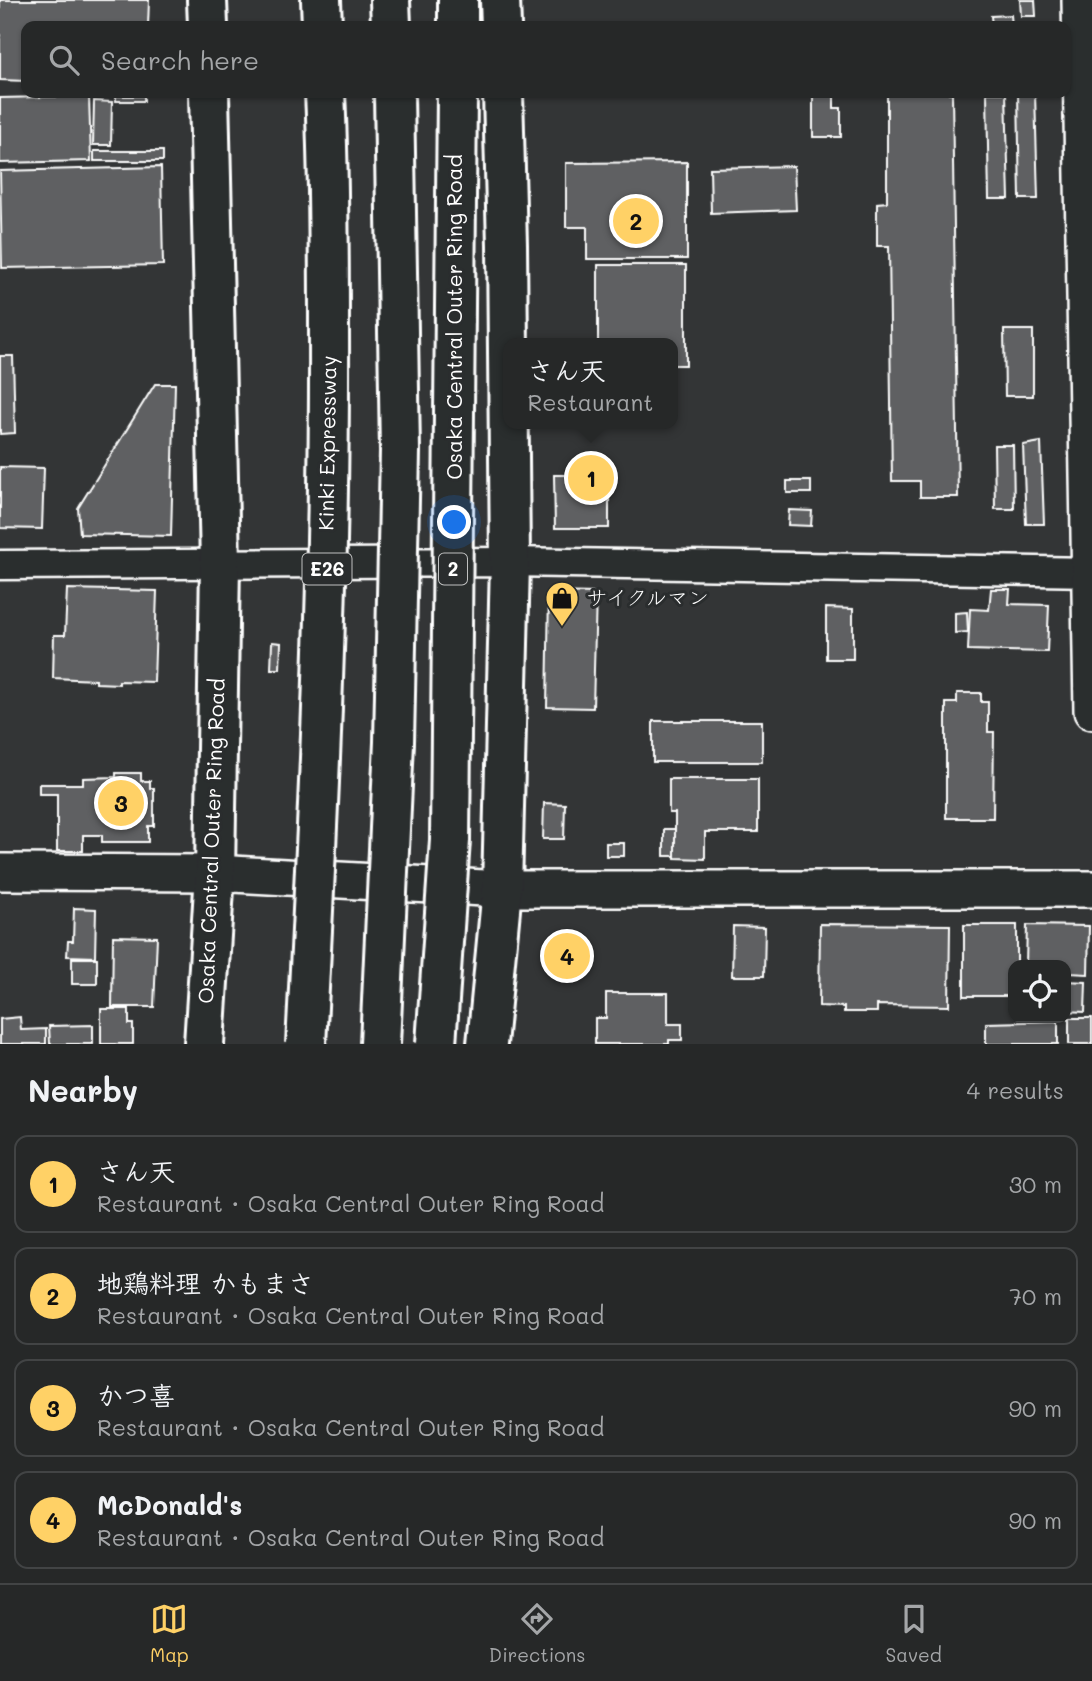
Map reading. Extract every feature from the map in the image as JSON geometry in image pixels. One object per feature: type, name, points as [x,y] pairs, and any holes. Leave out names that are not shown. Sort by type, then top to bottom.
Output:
[{"type":"main road","points":[[207,0],[208,21]]},
{"type":"main road","points":[[321,0],[322,21]]},
{"type":"main road","points":[[390,0],[391,21]]},
{"type":"main road","points":[[457,21],[458,0]]},
{"type":"main road","points":[[500,0],[501,21]]},
{"type":"main road","name":"Osaka Central Outer Ring Road","points":[[204,1044],[215,873],[220,563],[209,98]]},
{"type":"main road","name":"Kinki Expressway","points":[[306,1044],[322,751],[329,453],[325,98]]},
{"type":"main road","points":[[380,1044],[394,742],[400,451],[394,98]]},
{"type":"main road","name":"Osaka Central Outer Ring Road","points":[[436,1044],[450,840],[457,98]]},
{"type":"main road","points":[[503,98],[508,338]]},
{"type":"main road","points":[[487,1044],[502,890],[510,562],[509,429]]},
{"type":"street","points":[[1080,0],[1088,194],[1092,710]]},
{"type":"street","points":[[0,565],[510,562],[1091,572]]},
{"type":"street","points":[[0,872],[215,873],[502,890],[1092,889]]},
{"type":"building","points":[[0,0],[149,0],[148,21],[21,21],[21,81],[0,80]]},
{"type":"building","points":[[1020,0],[1035,0],[1036,16],[1021,16]]},
{"type":"building","points":[[1011,15],[1012,21],[992,21],[991,16]]},
{"type":"building","points":[[0,98],[89,98],[91,161],[0,163]]},
{"type":"building","points":[[116,98],[144,98],[144,101],[116,101]]},
{"type":"building","points":[[813,98],[834,98],[834,108],[841,108],[841,137],[813,137]]},
{"type":"building","points":[[887,98],[952,98],[958,497],[920,497],[920,481],[892,481],[889,246],[877,246],[877,203],[887,202]]},
{"type":"building","points":[[987,98],[1006,98],[1009,199],[989,199]]},
{"type":"building","points":[[1018,98],[1035,98],[1038,199],[1020,199]]},
{"type":"building","points":[[94,101],[112,102],[111,145],[93,145]]},
{"type":"building","points":[[94,151],[163,151],[163,161],[94,161]]},
{"type":"building","points":[[687,162],[687,259],[587,259],[587,227],[566,227],[566,163]]},
{"type":"building","points":[[794,166],[796,210],[711,213],[710,168]]},
{"type":"building","points":[[161,167],[163,265],[2,268],[0,171]]},
{"type":"building","points":[[598,265],[686,265],[686,365],[678,365],[678,338],[598,338]]},
{"type":"building","points":[[1004,330],[1033,330],[1033,396],[1005,396]]},
{"type":"building","points":[[0,356],[13,356],[15,433],[0,434]]},
{"type":"building","points":[[155,384],[175,384],[171,536],[80,534],[78,508]]},
{"type":"building","points":[[1041,442],[1044,524],[1026,524],[1023,445]]},
{"type":"building","points":[[994,445],[1013,445],[1014,509],[995,509]]},
{"type":"building","points":[[0,467],[44,468],[42,529],[0,528]]},
{"type":"building","points":[[554,475],[609,475],[609,528],[555,528]]},
{"type":"building","points":[[787,481],[811,481],[811,493],[787,493]]},
{"type":"building","points":[[789,510],[812,511],[811,526],[788,525]]},
{"type":"building","points":[[67,589],[157,591],[154,682],[119,681],[119,684],[53,678],[54,635],[65,635]]},
{"type":"building","points":[[991,589],[1010,589],[1009,604],[1049,605],[1047,652],[968,650],[970,609],[989,610]]},
{"type":"building","points":[[549,592],[596,593],[593,708],[547,707]]},
{"type":"building","points":[[826,608],[853,609],[853,659],[826,659]]},
{"type":"building","points":[[967,612],[968,632],[955,633],[955,613]]},
{"type":"building","points":[[272,642],[281,643],[280,669],[271,669]]},
{"type":"building","points":[[957,693],[981,693],[981,702],[988,702],[988,732],[994,732],[993,818],[946,818],[946,703],[957,703]]},
{"type":"building","points":[[653,721],[762,721],[762,762],[653,762]]},
{"type":"building","points":[[116,773],[141,773],[141,781],[150,781],[150,788],[154,788],[154,826],[148,826],[148,842],[102,842],[102,835],[83,835],[83,851],[57,851],[57,794],[39,794],[39,784],[83,784],[83,778],[116,777]]},
{"type":"building","points":[[669,779],[758,779],[758,832],[705,832],[705,859],[675,858],[675,813],[669,813]]},
{"type":"building","points":[[544,803],[565,804],[564,839],[543,839]]},
{"type":"building","points":[[664,829],[675,829],[675,856],[664,856]]},
{"type":"building","points":[[606,843],[624,843],[624,856],[606,856]]},
{"type":"building","points":[[74,908],[96,909],[95,957],[67,956],[68,941],[73,941]]},
{"type":"building","points":[[820,924],[950,925],[949,1006],[877,1005],[877,1012],[844,1012],[844,1007],[819,1006]]},
{"type":"building","points":[[964,925],[1017,925],[1017,960],[1008,960],[1008,996],[964,996]]},
{"type":"building","points":[[1027,925],[1089,926],[1088,974],[1071,973],[1071,960],[1026,960]]},
{"type":"building","points":[[733,926],[765,927],[764,976],[732,976]]},
{"type":"building","points":[[113,936],[157,937],[154,1007],[112,1007]]},
{"type":"building","points":[[72,958],[97,958],[97,984],[72,984]]},
{"type":"building","points":[[1071,981],[1086,982],[1085,1012],[1071,1011]]},
{"type":"building","points":[[606,993],[668,993],[668,1024],[682,1024],[682,1040],[669,1040],[669,1044],[595,1044],[595,1018],[606,1018]]},
{"type":"building","points":[[101,1009],[129,1009],[129,1024],[133,1024],[133,1044],[101,1044]]},
{"type":"building","points":[[20,1017],[21,1030],[46,1029],[46,1044],[0,1044],[0,1019]]},
{"type":"building","points":[[1071,1018],[1092,1018],[1092,1044],[1069,1044]]},
{"type":"building","points":[[986,1023],[1058,1023],[1058,1044],[986,1044]]},
{"type":"building","points":[[93,1025],[93,1044],[50,1044],[49,1026]]},
{"type":"place","name":"地鶏料理 かもまさ","points":[[636,221]]},
{"type":"place","name":"さん天","points":[[591,478]]},
{"type":"place","name":"サイクルマン","points":[[562,628]]},
{"type":"place","name":"かつ喜","points":[[121,803]]},
{"type":"place","name":"McDonald's","points":[[567,956]]}]
